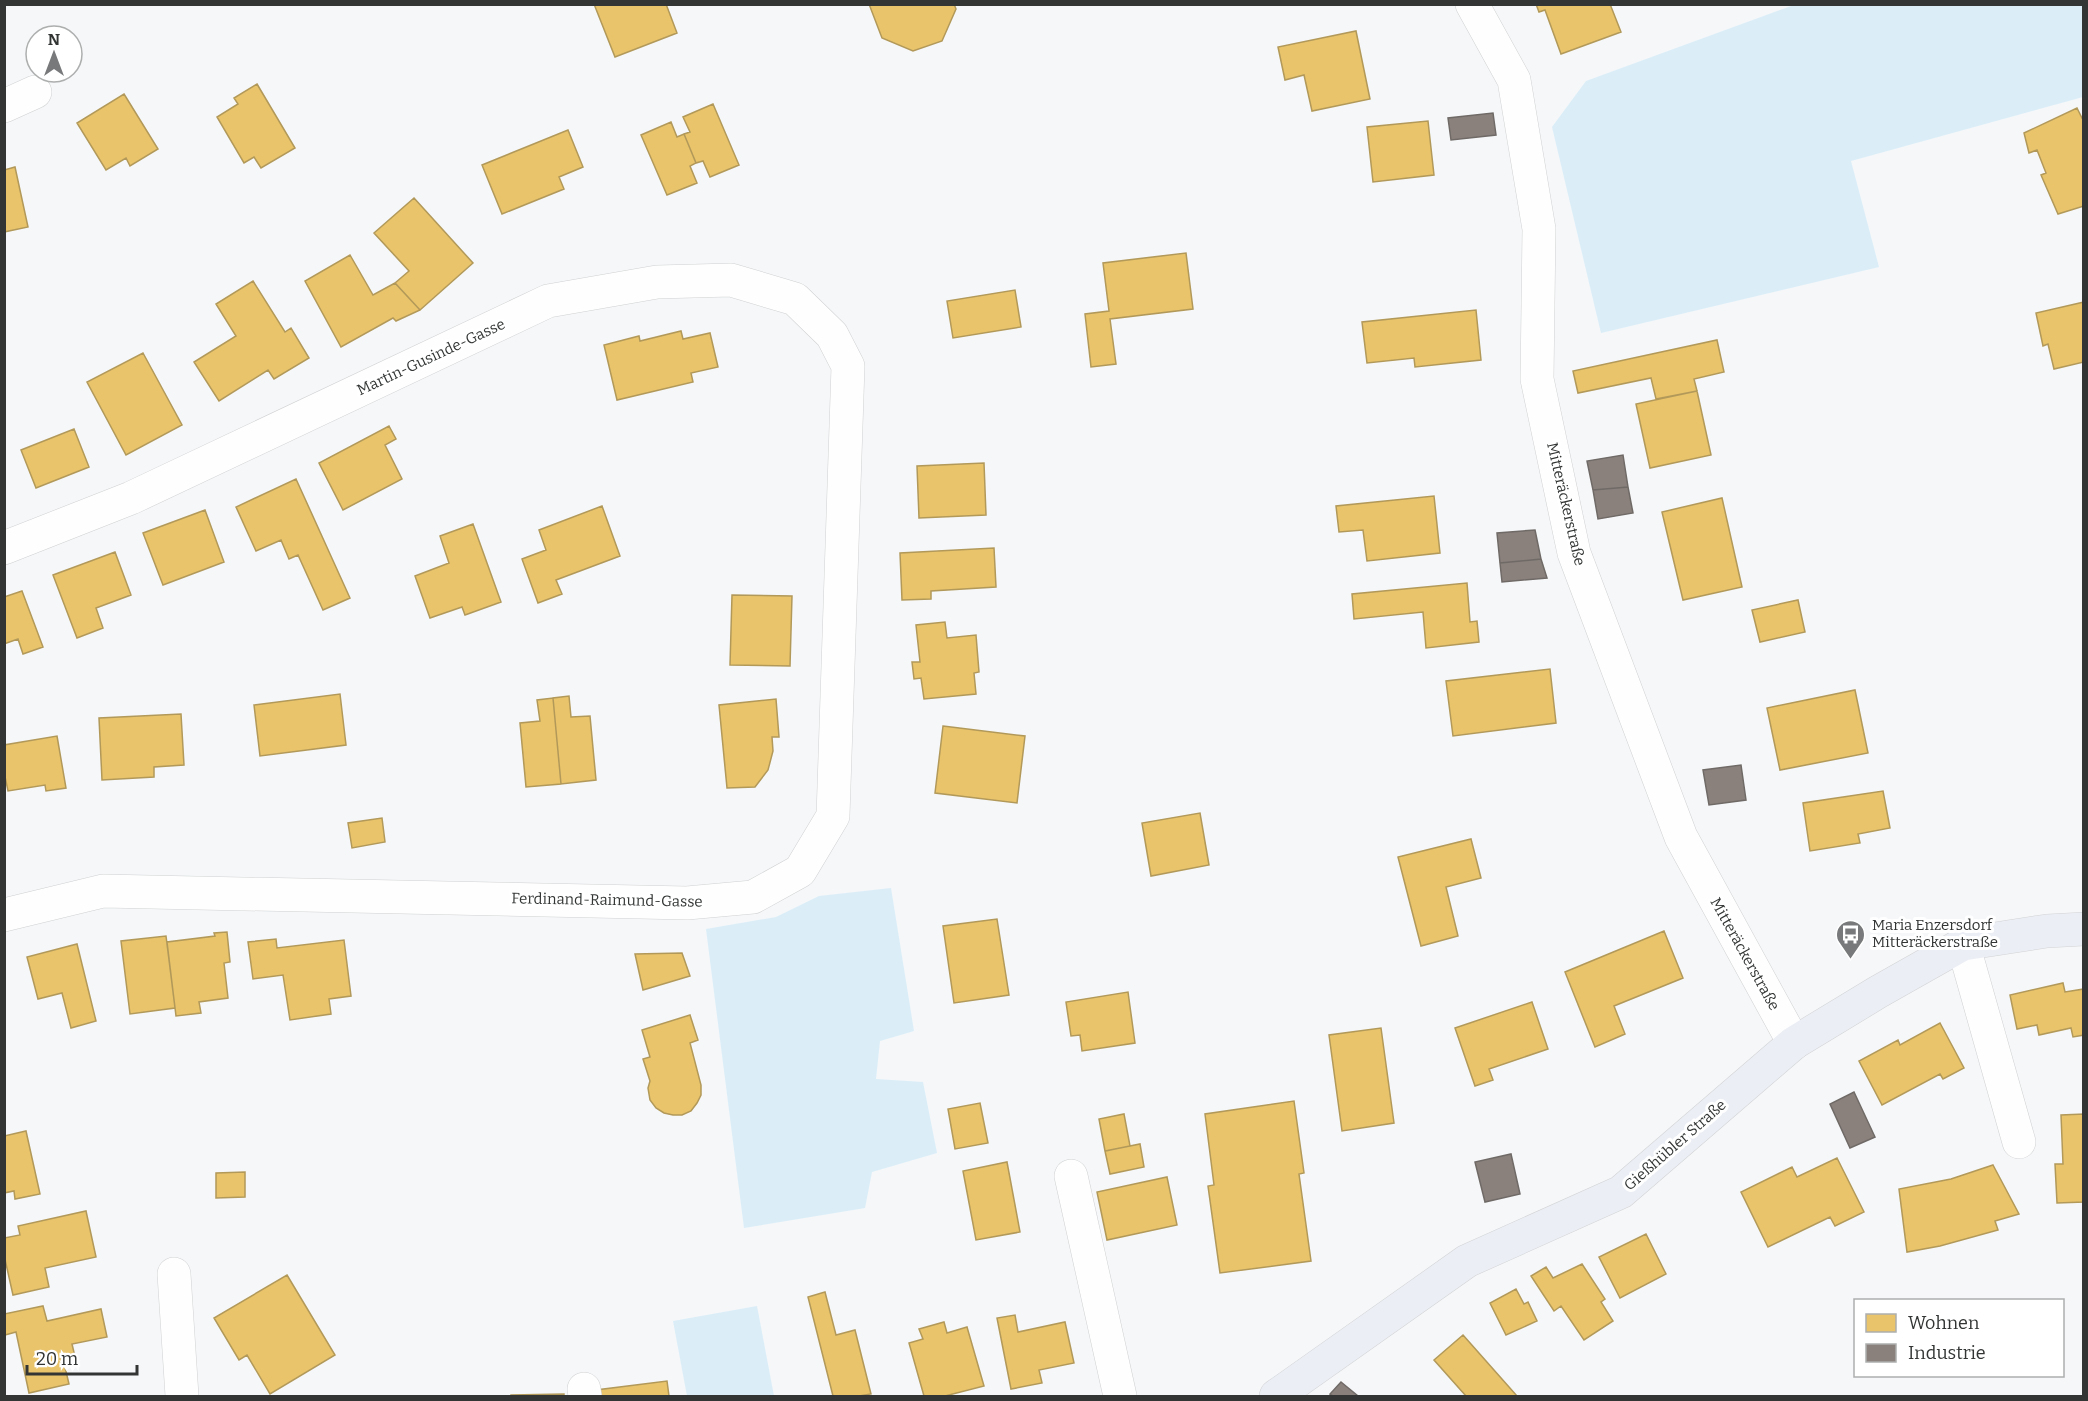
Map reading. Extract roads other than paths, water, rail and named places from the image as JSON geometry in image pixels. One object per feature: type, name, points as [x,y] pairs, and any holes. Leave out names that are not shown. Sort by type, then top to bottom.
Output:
[{"type":"main road","name":"Gießhübler Straße","points":[[1276,1396],[1467,1262],[1621,1192],[1794,1043],[1963,944],[2047,931],[2084,929]]},
{"type":"street","name":"Mitteräckerstraße","points":[[1472,4],[1514,80],[1539,229],[1537,379],[1574,553],[1681,837],[1794,1043]]},
{"type":"street","points":[[4,106],[35,92]]},
{"type":"street","name":"Martin-Gusinde-Gasse","points":[[4,548],[131,498],[548,301],[657,282],[731,280],[795,299],[832,335],[848,366]]},
{"type":"street","name":"Ferdinand-Raimund-Gasse","points":[[4,915],[103,891],[687,903],[753,897],[800,871],[832,816],[848,366]]},
{"type":"street","points":[[1963,944],[2019,1142]]},
{"type":"street","points":[[1071,1176],[1120,1396]]},
{"type":"street","points":[[174,1274],[182,1396]]},
{"type":"place","name":"Maria Enzersdorf Mitteräckerstraße","points":[[1851,960]]}]
